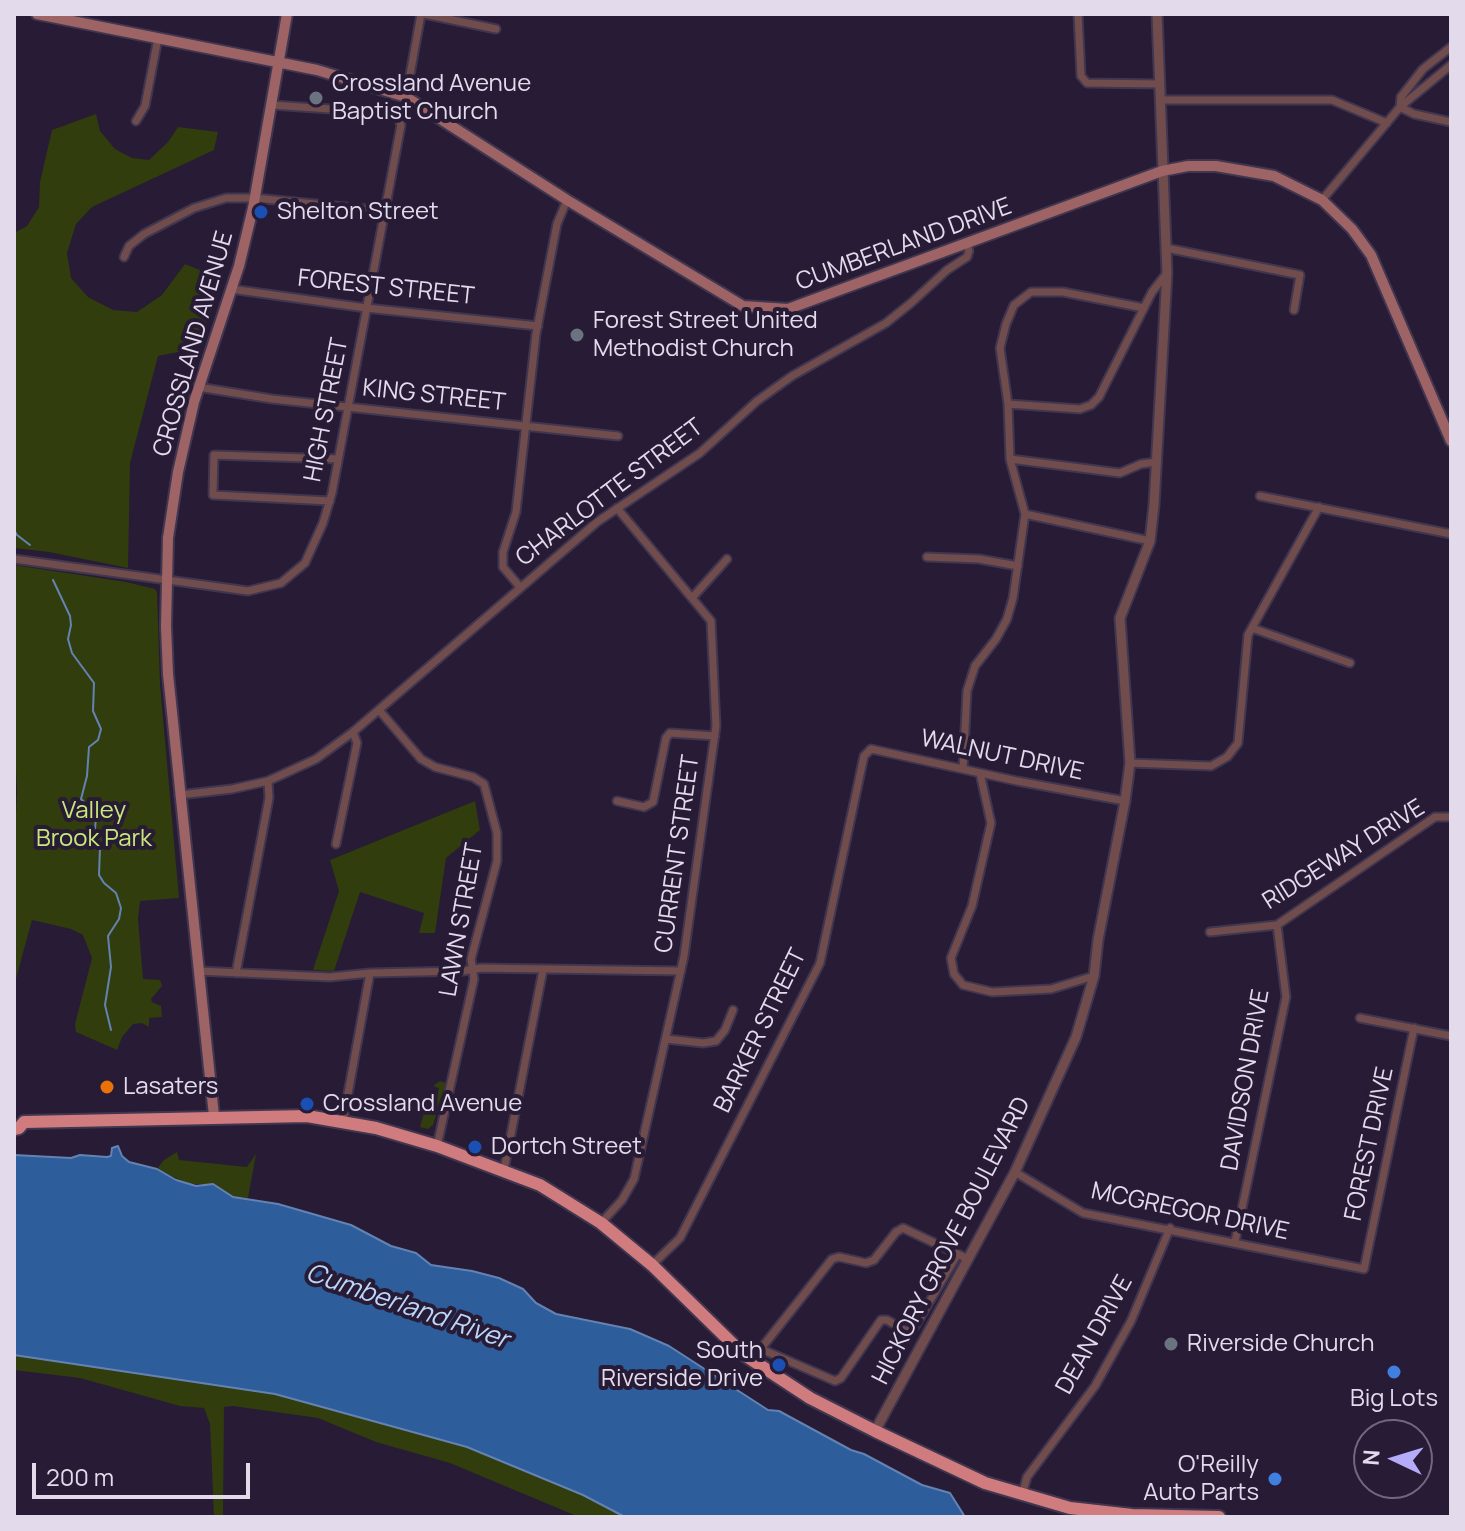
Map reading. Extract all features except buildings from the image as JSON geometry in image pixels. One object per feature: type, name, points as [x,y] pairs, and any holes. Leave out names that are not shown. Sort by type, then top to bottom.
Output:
[{"type":"highway","points":[[17,1122],[298,1116],[343,1121],[437,1146],[540,1185],[601,1223],[652,1265],[712,1326],[752,1360],[810,1398],[875,1431],[985,1483],[1070,1508],[1132,1515],[1219,1517]]},
{"type":"main road","name":"CUMBERLAND DRIVE","points":[[37,14],[278,62],[348,78],[406,97],[567,200],[743,306],[788,309],[1162,171],[1202,165],[1249,170],[1283,180],[1322,200],[1352,229],[1378,267],[1451,441]]},
{"type":"main road","name":"CROSSLAND AVENUE","points":[[214,1116],[167,662],[168,538],[176,483],[198,387],[239,266],[255,198],[287,14]]},
{"type":"street","points":[[406,97],[423,14],[496,29]]},
{"type":"street","points":[[1078,14],[1081,76],[1087,83],[1160,84]]},
{"type":"street","name":"HICKORY GROVE BOULEVARD","points":[[875,1431],[1015,1172],[1076,1037],[1094,976],[1130,763],[1120,618],[1150,541],[1157,462],[1167,273],[1157,14]]},
{"type":"street","points":[[136,121],[145,106],[158,38]]},
{"type":"street","points":[[1400,107],[1401,97],[1423,69],[1451,47]]},
{"type":"street","points":[[1322,200],[1400,107],[1451,65]]},
{"type":"street","points":[[1160,100],[1332,100],[1387,123]]},
{"type":"street","name":"HIGH STREET","points":[[14,559],[248,591],[281,583],[305,563],[330,501],[400,131],[397,116],[382,112],[272,105]]},
{"type":"street","points":[[1400,107],[1414,114],[1451,122]]},
{"type":"street","points":[[124,257],[134,241],[194,208],[226,198],[385,211]]},
{"type":"street","points":[[520,587],[508,574],[502,560],[516,512],[538,326],[557,224],[567,200]]},
{"type":"street","name":"CHARLOTTE STREET","points":[[179,795],[268,781],[302,767],[353,732],[520,587],[617,508],[691,459],[757,401],[792,376],[886,323],[947,270],[967,257],[967,244]]},
{"type":"street","points":[[1166,248],[1300,275],[1294,310]]},
{"type":"street","points":[[1008,404],[1080,409],[1091,405],[1099,397],[1152,292],[1167,273]]},
{"type":"street","name":"FOREST STREET","points":[[231,289],[366,308],[538,326]]},
{"type":"street","points":[[963,769],[967,691],[975,666],[1007,619],[1025,514],[1010,459],[1001,338],[1014,305],[1031,292],[1063,292],[1144,308]]},
{"type":"street","name":"KING STREET","points":[[198,387],[272,399],[618,436]]},
{"type":"street","points":[[330,501],[213,495],[214,455],[338,459]]},
{"type":"street","points":[[1010,459],[1120,473],[1141,464],[1157,462]]},
{"type":"street","points":[[1260,496],[1451,534]]},
{"type":"street","points":[[1130,763],[1211,766],[1227,757],[1238,743],[1248,635],[1319,507]]},
{"type":"street","name":"CURRENT STREET","points":[[601,1223],[622,1200],[634,1179],[681,971],[715,736],[712,626],[617,508]]},
{"type":"street","points":[[1025,514],[1150,541]]},
{"type":"street","points":[[927,557],[979,559],[1018,566]]},
{"type":"street","points":[[692,598],[727,559]]},
{"type":"street","points":[[1252,628],[1350,663]]},
{"type":"street","name":"LAWN STREET","points":[[379,710],[421,759],[435,767],[473,777],[484,784],[497,833],[498,852],[471,959],[474,979],[437,1146]]},
{"type":"street","points":[[336,844],[357,743],[353,732]]},
{"type":"street","points":[[617,801],[644,807],[653,802],[666,738],[670,733],[715,736]]},
{"type":"street","name":"WALNUT DRIVE","points":[[871,749],[1125,801]]},
{"type":"street","name":"BARKER STREET","points":[[652,1265],[680,1238],[820,963],[864,756],[871,749]]},
{"type":"street","points":[[980,773],[991,823],[972,906],[951,958],[954,974],[963,985],[992,992],[1051,989],[1094,976]]},
{"type":"street","points":[[236,973],[269,798],[268,781]]},
{"type":"street","name":"RIDGEWAY DRIVE","points":[[1210,932],[1277,925],[1435,817],[1451,817]]},
{"type":"street","name":"DAVIDSON DRIVE","points":[[1235,1242],[1286,997],[1277,925]]},
{"type":"street","points":[[198,971],[330,977],[472,970],[681,971]]},
{"type":"street","points":[[504,1170],[543,970]]},
{"type":"street","points":[[343,1121],[370,973]]},
{"type":"street","points":[[666,1039],[703,1043],[716,1041],[725,1030],[733,1010]]},
{"type":"street","points":[[1360,1018],[1451,1036]]},
{"type":"street","name":"FOREST DRIVE","points":[[1364,1269],[1414,1028]]},
{"type":"street","name":"MCGREGOR DRIVE","points":[[1015,1172],[1083,1213],[1364,1269]]},
{"type":"street","points":[[752,1360],[832,1259],[839,1257],[866,1263],[874,1260],[896,1232],[903,1228],[968,1259]]},
{"type":"street","name":"DEAN DRIVE","points":[[1022,1495],[1027,1477],[1095,1386],[1124,1334],[1170,1228]]},
{"type":"street","points":[[761,1349],[835,1381],[841,1378],[881,1320],[887,1320],[906,1331],[914,1328],[957,1255]]},
{"type":"green space","points":[[96,114],[100,131],[115,149],[132,158],[149,160],[178,127],[218,132],[214,150],[92,207],[76,224],[67,253],[71,278],[88,297],[113,310],[137,312],[162,295],[185,264],[222,279],[198,348],[158,356],[130,463],[128,568],[14,548],[14,233],[27,226],[39,207],[40,182],[52,130]]},
{"type":"green space","name":"Valley Brook Park","points":[[14,565],[126,582],[157,592],[160,684],[179,898],[140,901],[138,919],[143,979],[160,980],[162,986],[151,999],[161,1006],[162,1017],[149,1018],[149,1027],[142,1023],[133,1024],[122,1037],[117,1050],[76,1032],[75,1024],[92,958],[83,935],[32,920],[14,986],[17,792]]},
{"type":"green space","points":[[475,801],[480,830],[446,858],[435,933],[419,933],[424,913],[360,892],[334,971],[313,970],[339,891],[330,860]]},
{"type":"green space","points":[[440,1081],[446,1083],[433,1125],[428,1129],[420,1127],[424,1113],[432,1115],[439,1088],[433,1086]]},
{"type":"green space","points":[[177,1152],[179,1160],[247,1167],[256,1154],[248,1198],[233,1197],[213,1184],[188,1184],[157,1169]]},
{"type":"green space","points":[[14,1355],[275,1394],[467,1447],[583,1495],[625,1517],[579,1517],[450,1463],[376,1442],[318,1418],[233,1406],[224,1407],[223,1517],[214,1517],[210,1424],[204,1408],[180,1406],[80,1378],[14,1370]]},
{"type":"water","name":"Cumberland River","points":[[118,1146],[129,1162],[157,1169],[176,1180],[196,1186],[213,1184],[233,1197],[278,1204],[351,1225],[391,1246],[416,1253],[431,1265],[499,1278],[523,1289],[536,1303],[556,1314],[630,1329],[669,1346],[768,1410],[779,1411],[922,1485],[950,1493],[965,1517],[625,1517],[583,1495],[467,1447],[275,1394],[14,1355],[14,1155],[107,1157],[111,1156],[112,1148]]},
{"type":"waterway","points":[[14,530],[30,545]]},
{"type":"waterway","points":[[53,580],[70,616],[68,639],[72,653],[94,683],[93,711],[101,729],[98,740],[89,747],[87,776],[81,799],[95,812],[95,829],[100,847],[99,875],[116,893],[121,908],[119,919],[108,936],[111,967],[105,1005],[111,1030]]},
{"type":"place","name":"Crossland Avenue Baptist Church","points":[[316,98]]},
{"type":"place","name":"Shelton Street","points":[[261,212]]},
{"type":"place","name":"Forest Street United Methodist Church","points":[[577,335]]},
{"type":"place","name":"Lasaters","points":[[107,1087]]},
{"type":"place","name":"Crossland Avenue","points":[[307,1104]]},
{"type":"place","name":"Dortch Street","points":[[475,1147]]},
{"type":"place","name":"Riverside Church","points":[[1171,1344]]},
{"type":"place","name":"South Riverside Drive","points":[[779,1365]]},
{"type":"place","name":"Big Lots","points":[[1394,1372]]},
{"type":"place","name":"O'Reilly Auto Parts","points":[[1275,1479]]}]
